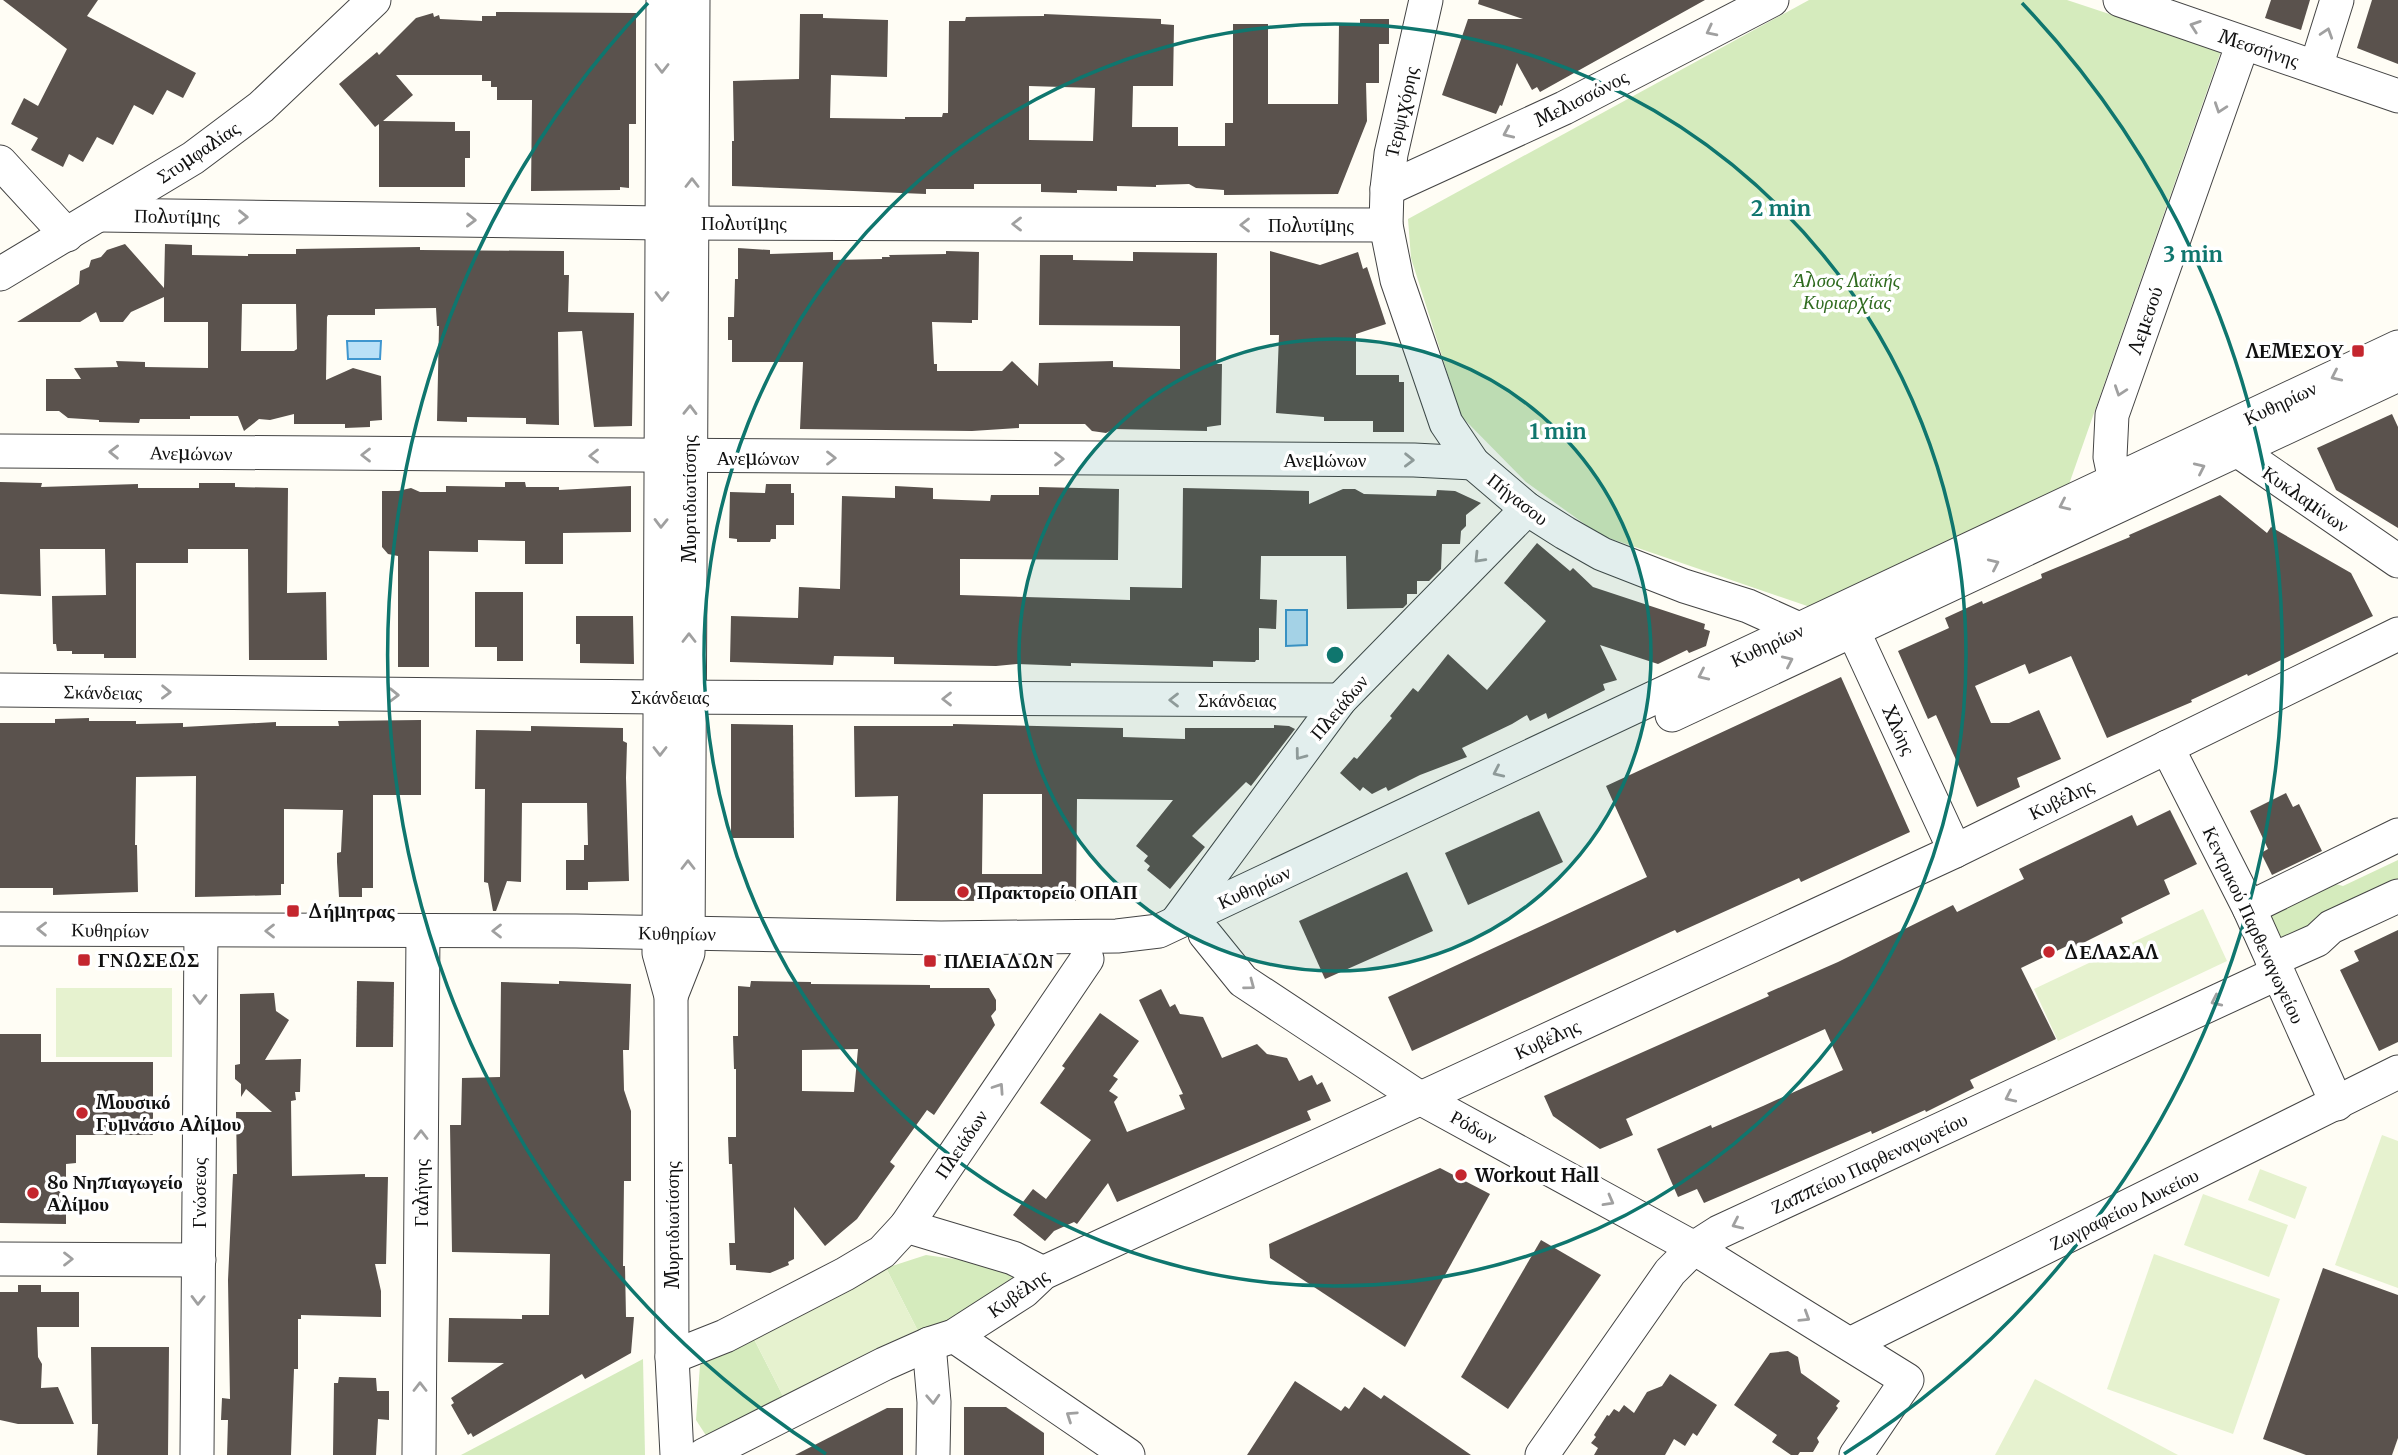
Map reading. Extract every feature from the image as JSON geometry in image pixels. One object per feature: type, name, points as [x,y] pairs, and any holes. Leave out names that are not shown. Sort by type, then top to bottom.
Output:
[{"type":"street","name":"Στυμφαλίας","points":[[0,274],[193,158],[261,107],[374,0]]},
{"type":"street","name":"Μυρτιδιωτίσσης","points":[[663,0],[677,223],[671,996],[672,1357],[677,1455]]},
{"type":"street","name":"Μυρτιδιωτίσσης","points":[[677,223],[694,0]]},
{"type":"street","name":"Τερψιχόρης","points":[[1387,225],[1391,155],[1426,0]]},
{"type":"street","name":"Μελισσώνος","points":[[1387,189],[1564,108],[1772,0]]},
{"type":"street","name":"Μεσσήνης","points":[[2120,0],[2398,96]]},
{"type":"street","points":[[2316,67],[2337,0]]},
{"type":"street","name":"Λεμεσού","points":[[2115,481],[2110,457],[2112,415],[2243,43]]},
{"type":"street","points":[[0,162],[67,234]]},
{"type":"street","name":"Πολυτίμης","points":[[101,215],[677,223],[1387,225]]},
{"type":"street","name":"Πήγασου","points":[[1387,225],[1397,280],[1430,379],[1446,423],[1473,463],[1527,509],[1602,554],[1684,586],[1748,606],[1799,629]]},
{"type":"street","name":"Κυθηρίων","points":[[0,951],[201,942],[673,943],[1117,936],[1190,929],[2227,441],[2398,347]]},
{"type":"street","name":"Κυθηρίων","points":[[673,943],[1087,959],[1170,948],[1190,929],[1799,629],[1848,620],[2115,481],[2398,375]]},
{"type":"street","name":"Κυκλαμίνων","points":[[2227,441],[2398,561]]},
{"type":"street","name":"Ανεμώνων","points":[[0,452],[1414,460],[1473,463]]},
{"type":"street","name":"Πλειάδων","points":[[1190,929],[1340,700],[1527,509]]},
{"type":"street","name":"Χλόης","points":[[1848,620],[1955,851]]},
{"type":"street","name":"Κυβέλης","points":[[704,1455],[884,1364],[942,1340],[1024,1291],[1043,1273],[1955,851],[2398,634]]},
{"type":"street","name":"Σκάνδειας","points":[[0,690],[1340,700]]},
{"type":"street","name":"Κεντρικού Παρθεναγωγείου","points":[[2167,747],[2249,908],[2337,1104]]},
{"type":"street","points":[[2249,908],[2398,835]]},
{"type":"street","name":"Ζαππείου Παρθεναγωγείου","points":[[1542,1455],[1670,1272],[1694,1248],[1719,1233],[2275,966],[2317,940],[2331,927],[2398,896]]},
{"type":"street","name":"Κυθηρίων","points":[[0,929],[201,942]]},
{"type":"street","name":"Ρόδων","points":[[1190,929],[1243,981],[1420,1098],[1694,1248],[1907,1380],[1856,1455]]},
{"type":"street","name":"Γνώσεως","points":[[197,1455],[201,942]]},
{"type":"street","name":"Γαλήνης","points":[[419,1455],[423,942]]},
{"type":"street","name":"Πλειάδων","points":[[672,1357],[725,1336],[883,1252],[906,1226],[1087,959]]},
{"type":"street","name":"Ζωγραφείου Λυκείου","points":[[1850,1345],[2398,1072]]},
{"type":"street","points":[[906,1226],[1013,1258],[1043,1273]]},
{"type":"street","points":[[0,1259],[199,1260]]},
{"type":"street","points":[[933,1455],[934,1402],[942,1340],[1128,1455]]},
{"type":"green space","name":"Άλσος Λαϊκής Κυριαρχίας","points":[[1809,0],[2067,0],[2221,51],[2067,490],[1816,609],[1600,535],[1526,482],[1461,416],[1411,258],[1408,219]]},
{"type":"green space","points":[[2398,860],[2398,884],[2276,947],[2261,913],[2328,882],[2343,886]]},
{"type":"green space","points":[[2203,909],[2227,961],[2058,1041],[2034,989]]},
{"type":"green space","points":[[56,988],[172,988],[172,1057],[56,1057]]},
{"type":"green space","points":[[2382,1135],[2398,1141],[2398,1288],[2335,1265]]},
{"type":"green space","points":[[2260,1169],[2307,1187],[2295,1219],[2248,1200]]},
{"type":"green space","points":[[2203,1194],[2288,1225],[2269,1277],[2184,1245]]},
{"type":"green space","points":[[2154,1254],[2280,1299],[2233,1434],[2107,1389]]},
{"type":"green space","points":[[926,1255],[1004,1266],[1013,1274],[1017,1285],[1010,1294],[919,1333],[886,1268]]},
{"type":"green space","points":[[886,1268],[919,1333],[786,1402],[753,1337]]},
{"type":"green space","points":[[753,1337],[786,1402],[707,1437],[696,1420],[700,1365]]},
{"type":"green space","points":[[643,1359],[645,1455],[461,1455]]},
{"type":"green space","points":[[2035,1379],[2178,1455],[1995,1455]]},
{"type":"water","points":[[347,341],[381,341],[380,359],[348,359]]},
{"type":"water","points":[[1286,610],[1307,610],[1307,645],[1286,646]]},
{"type":"building","points":[[3,0],[98,0],[87,16],[196,73],[183,98],[167,90],[153,115],[134,105],[113,145],[97,137],[83,162],[69,154],[63,167],[31,150],[38,138],[11,124],[24,98],[38,106],[67,49]]},
{"type":"building","points":[[1479,0],[1705,0],[1540,92],[1537,87],[1532,90],[1517,63],[1502,106],[1500,105],[1496,114],[1442,95],[1468,19],[1523,19],[1478,4]]},
{"type":"building","points":[[2271,0],[2310,0],[2301,30],[2265,18]]},
{"type":"building","points":[[2372,0],[2398,0],[2398,64],[2357,48]]},
{"type":"building","points":[[496,12],[636,13],[636,124],[629,124],[629,188],[531,191],[532,100],[497,100],[497,87],[491,87],[491,81],[482,81],[482,75],[396,75],[413,95],[383,121],[455,122],[455,131],[470,131],[470,158],[465,158],[465,187],[379,187],[379,124],[375,127],[339,84],[377,52],[379,55],[416,18],[433,13],[434,17],[439,15],[440,19],[482,21],[482,16],[496,16]]},
{"type":"building","points":[[800,14],[823,14],[823,18],[888,20],[887,77],[831,75],[830,118],[905,119],[942,117],[943,113],[948,113],[949,21],[965,21],[966,17],[1044,14],[1161,19],[1161,24],[1174,25],[1173,86],[1133,86],[1132,127],[1178,127],[1178,146],[1225,146],[1225,123],[1233,123],[1233,24],[1268,24],[1268,104],[1338,104],[1339,23],[1360,23],[1360,19],[1389,19],[1389,44],[1379,44],[1379,83],[1366,83],[1367,121],[1338,194],[1224,195],[1224,190],[1196,188],[1189,184],[1117,186],[1117,191],[1077,190],[1077,193],[1041,192],[1041,184],[974,184],[974,189],[926,189],[926,194],[732,186],[733,81],[799,79]],"holes":[[[1029,86],[1095,88],[1093,141],[1029,140]]]},
{"type":"building","points":[[125,244],[164,288],[165,244],[192,245],[192,255],[248,256],[296,254],[296,249],[420,247],[420,250],[564,251],[564,275],[569,275],[568,312],[634,313],[632,426],[594,427],[582,331],[558,332],[559,425],[526,424],[526,418],[467,417],[467,422],[437,421],[439,326],[436,308],[375,309],[375,315],[328,315],[326,380],[353,368],[381,376],[382,420],[370,421],[370,427],[294,424],[294,414],[270,420],[259,419],[244,431],[238,416],[140,419],[139,423],[99,422],[68,418],[59,411],[46,411],[46,379],[81,379],[74,368],[118,367],[116,361],[145,362],[145,367],[208,368],[208,322],[164,322],[164,297],[131,312],[123,322],[100,322],[96,312],[80,322],[17,322],[79,284],[80,271],[89,267],[91,260],[101,257],[107,250]],"holes":[[[242,304],[296,304],[297,349],[241,351]]]},
{"type":"building","points":[[738,248],[770,250],[770,254],[833,252],[833,260],[946,254],[946,251],[979,252],[978,320],[972,320],[972,323],[932,322],[934,364],[937,364],[937,371],[1002,371],[1012,361],[1038,386],[1039,363],[1113,361],[1113,367],[1180,369],[1180,326],[1039,325],[1040,255],[1073,255],[1073,260],[1133,261],[1133,252],[1217,253],[1216,364],[1222,364],[1221,425],[1207,427],[1207,431],[1114,429],[1106,433],[1092,431],[1085,424],[1019,424],[1019,428],[972,431],[800,429],[803,362],[732,362],[728,317],[734,317]]},
{"type":"building","points":[[1270,251],[1320,265],[1358,252],[1363,269],[1367,267],[1386,324],[1356,334],[1356,375],[1399,375],[1399,382],[1404,382],[1404,432],[1373,432],[1373,421],[1324,421],[1324,417],[1276,413],[1279,335],[1270,335]]},
{"type":"building","points":[[2392,414],[2398,427],[2398,528],[2336,490],[2317,448]]},
{"type":"building","points":[[0,482],[42,483],[41,487],[138,484],[138,488],[199,488],[199,483],[235,483],[235,487],[288,488],[287,593],[326,592],[327,660],[249,660],[248,549],[188,549],[188,563],[136,563],[136,658],[104,658],[104,654],[57,651],[56,644],[53,644],[52,596],[106,595],[105,549],[40,549],[41,596],[0,594]]},
{"type":"building","points":[[505,482],[525,482],[526,487],[559,487],[559,490],[631,486],[631,532],[563,533],[563,564],[525,564],[525,541],[478,540],[478,552],[429,551],[429,667],[398,667],[398,556],[388,554],[382,547],[382,491],[411,488],[420,492],[446,492],[446,486],[505,487]]},
{"type":"building","points":[[766,484],[791,484],[791,493],[794,493],[794,525],[776,525],[776,539],[771,539],[770,542],[737,542],[737,539],[729,538],[730,492],[765,493]]},
{"type":"building","points":[[895,486],[933,488],[933,499],[990,501],[991,495],[1039,495],[1039,487],[1119,489],[1118,560],[960,559],[960,595],[1130,600],[1130,587],[1182,588],[1183,488],[1309,491],[1309,504],[1343,489],[1355,489],[1364,494],[1436,496],[1437,490],[1455,491],[1481,503],[1466,515],[1466,526],[1461,531],[1460,544],[1442,544],[1441,569],[1429,581],[1417,581],[1417,594],[1407,594],[1407,604],[1403,608],[1347,609],[1346,556],[1261,556],[1260,599],[1277,600],[1276,629],[1259,628],[1259,660],[1255,662],[1213,661],[1213,667],[1071,663],[1071,666],[996,666],[894,664],[894,657],[834,656],[833,665],[730,662],[731,616],[798,618],[799,587],[840,589],[842,496],[895,498]]},
{"type":"building","points":[[2220,495],[2267,533],[2271,527],[2351,573],[2373,616],[2191,700],[2192,702],[2107,738],[2071,656],[2029,674],[2025,664],[1975,686],[1991,723],[2009,723],[2039,710],[2061,759],[2017,778],[2020,787],[1977,807],[1936,715],[1928,719],[1898,651],[1949,628],[1945,618],[2042,578],[2041,574]]},
{"type":"building","points":[[1537,543],[1570,571],[1573,568],[1593,587],[1705,624],[1704,629],[1710,631],[1706,646],[1689,653],[1687,650],[1658,664],[1600,645],[1617,680],[1603,684],[1605,690],[1548,719],[1546,713],[1530,721],[1527,715],[1462,748],[1467,757],[1388,791],[1386,787],[1372,794],[1363,787],[1360,791],[1340,773],[1354,757],[1357,759],[1413,688],[1418,692],[1448,654],[1487,690],[1546,621],[1504,583]]},
{"type":"building","points":[[475,592],[523,592],[523,661],[497,661],[497,647],[475,647]]},
{"type":"building","points":[[576,616],[633,616],[634,664],[580,663],[580,644],[576,644]]},
{"type":"building","points":[[1841,677],[1910,832],[1801,882],[1799,878],[1677,933],[1675,930],[1412,1051],[1388,997],[1647,877],[1606,786]]},
{"type":"building","points":[[89,718],[89,721],[136,721],[136,724],[183,723],[183,727],[276,722],[276,726],[339,726],[338,721],[421,720],[421,795],[373,795],[373,888],[362,888],[362,897],[339,897],[337,853],[341,852],[343,810],[284,809],[284,884],[281,884],[281,895],[195,897],[196,776],[136,777],[135,845],[138,892],[53,895],[53,888],[0,888],[0,723],[55,723],[55,719]]},
{"type":"building","points":[[731,724],[793,725],[794,838],[731,838]]},
{"type":"building","points":[[1274,725],[1295,729],[1251,786],[1246,782],[1192,836],[1205,847],[1170,889],[1147,870],[1150,866],[1144,861],[1148,856],[1136,846],[1173,800],[1077,799],[1076,901],[896,901],[898,796],[855,797],[854,726],[1123,728],[1123,737],[1185,739],[1185,728],[1274,728]],"holes":[[[983,794],[1042,794],[1042,874],[982,874]]]},
{"type":"building","points":[[531,726],[623,728],[623,741],[627,743],[629,881],[588,882],[588,890],[566,890],[566,860],[584,860],[584,845],[588,845],[587,803],[522,803],[521,882],[507,881],[496,911],[493,911],[488,883],[484,882],[485,789],[475,789],[476,730],[531,731]]},
{"type":"building","points":[[2286,793],[2293,807],[2299,804],[2322,851],[2272,875],[2261,853],[2268,849],[2250,811]]},
{"type":"building","points":[[2170,810],[2197,864],[2164,880],[2170,894],[2121,918],[2123,923],[2071,949],[2069,945],[2021,968],[2056,1039],[1970,1080],[1974,1088],[1926,1112],[1925,1110],[1872,1134],[1871,1131],[1704,1203],[1697,1189],[1678,1197],[1657,1149],[1711,1125],[1712,1128],[1843,1070],[1825,1029],[1626,1119],[1633,1135],[1600,1149],[1553,1116],[1544,1096],[1769,996],[1767,993],[1838,962],[1953,905],[1957,912],[2024,879],[2019,869],[2132,815],[2137,826]]},
{"type":"building","points":[[1539,811],[1563,862],[1468,905],[1445,853]]},
{"type":"building","points":[[1407,872],[1433,931],[1325,979],[1299,921]]},
{"type":"building","points":[[2398,930],[2398,1042],[2379,1051],[2340,970],[2359,961],[2354,951]]},
{"type":"building","points":[[357,981],[394,982],[393,1047],[356,1047]]},
{"type":"building","points":[[559,981],[631,984],[629,1050],[623,1050],[624,1090],[631,1111],[631,1181],[624,1181],[623,1266],[626,1317],[634,1317],[631,1353],[585,1379],[582,1374],[473,1437],[471,1433],[468,1435],[451,1405],[454,1403],[451,1398],[504,1363],[448,1362],[449,1318],[522,1319],[522,1315],[549,1315],[550,1254],[452,1252],[450,1125],[461,1125],[462,1078],[500,1077],[501,982],[559,984]]},
{"type":"building","points":[[751,981],[989,988],[996,1000],[996,1010],[991,1016],[995,1025],[934,1115],[927,1110],[890,1162],[895,1166],[857,1219],[825,1246],[794,1207],[794,1259],[788,1262],[789,1265],[770,1273],[736,1270],[736,1265],[730,1265],[729,1243],[735,1243],[732,1164],[729,1164],[728,1137],[736,1137],[733,1036],[738,1036],[738,986],[750,987]],"holes":[[[858,1049],[854,1092],[802,1091],[802,1050]]]},
{"type":"building","points":[[1161,989],[1170,1007],[1175,1004],[1180,1014],[1203,1017],[1222,1058],[1257,1044],[1267,1054],[1287,1058],[1299,1081],[1312,1075],[1317,1085],[1322,1082],[1331,1101],[1307,1111],[1311,1120],[1117,1202],[1108,1183],[1077,1224],[1074,1222],[1054,1231],[1045,1241],[1013,1215],[1033,1189],[1046,1199],[1091,1140],[1040,1103],[1065,1068],[1062,1066],[1100,1013],[1139,1041],[1113,1076],[1118,1079],[1109,1091],[1118,1097],[1114,1102],[1127,1132],[1185,1109],[1179,1095],[1183,1094],[1139,1000]]},
{"type":"building","points":[[274,993],[276,1011],[289,1020],[265,1060],[301,1059],[300,1092],[295,1092],[296,1100],[291,1101],[292,1176],[365,1174],[365,1177],[388,1177],[386,1264],[375,1264],[381,1291],[381,1317],[301,1315],[301,1319],[298,1319],[298,1369],[294,1369],[291,1455],[227,1455],[228,1420],[221,1420],[222,1398],[230,1399],[228,1280],[233,1174],[237,1174],[236,1112],[272,1112],[246,1089],[241,1097],[241,1084],[235,1079],[235,1065],[240,1064],[240,994]]},
{"type":"building","name":"Μουσικό Γυμνάσιο Αλίμου","points":[[0,1034],[41,1034],[41,1062],[153,1062],[153,1135],[76,1135],[76,1163],[66,1164],[66,1224],[0,1223]]},
{"type":"building","points":[[1440,1168],[1490,1194],[1405,1347],[1270,1258],[1269,1244]]},
{"type":"building","points":[[1541,1240],[1601,1275],[1508,1409],[1461,1377]]},
{"type":"building","points":[[2323,1268],[2398,1295],[2398,1438],[2392,1455],[2306,1455],[2263,1439]]},
{"type":"building","points":[[18,1285],[41,1285],[41,1292],[79,1292],[79,1327],[37,1327],[38,1357],[42,1364],[41,1388],[58,1387],[74,1424],[18,1424],[0,1420],[0,1292],[18,1292]]},
{"type":"building","points":[[91,1347],[169,1347],[168,1455],[97,1455],[98,1424],[92,1424]]},
{"type":"building","points":[[1788,1351],[1798,1357],[1801,1373],[1840,1401],[1817,1438],[1819,1442],[1813,1452],[1800,1452],[1798,1455],[1791,1455],[1772,1442],[1777,1435],[1734,1405],[1770,1353]]},
{"type":"building","points":[[1670,1374],[1717,1405],[1697,1436],[1693,1433],[1685,1446],[1674,1439],[1665,1455],[1594,1455],[1598,1448],[1591,1443],[1607,1415],[1614,1409],[1619,1412],[1624,1405],[1634,1413],[1647,1392],[1662,1386]]},
{"type":"building","points":[[339,1377],[376,1378],[377,1391],[389,1391],[389,1420],[378,1419],[376,1455],[333,1455],[334,1383],[338,1383]]},
{"type":"building","points":[[1295,1381],[1341,1411],[1345,1406],[1349,1409],[1364,1387],[1381,1399],[1384,1395],[1471,1455],[1247,1455]]},
{"type":"building","points":[[964,1407],[1006,1407],[1044,1433],[1044,1455],[964,1455]]},
{"type":"building","points":[[887,1408],[903,1408],[903,1455],[795,1455]]},
{"type":"place","name":"ΛΕΜΕΣΟΥ","points":[[2358,351]]},
{"type":"place","name":"Πρακτορείο ΟΠΑΠ","points":[[963,892]]},
{"type":"place","name":"Δήμητρας","points":[[293,911]]},
{"type":"place","name":"ΔΕΛΑΣΑΛ","points":[[2049,952]]},
{"type":"place","name":"ΓΝΩΣΕΩΣ","points":[[84,960]]},
{"type":"place","name":"ΠΛΕΙΑΔΩΝ","points":[[930,961]]},
{"type":"place","name":"Μουσικό Γυμνάσιο Αλίμου","points":[[82,1113]]},
{"type":"place","name":"Workout Hall","points":[[1461,1175]]},
{"type":"place","name":"8ο Νηπιαγωγείο Αλίμου","points":[[33,1193]]}]
